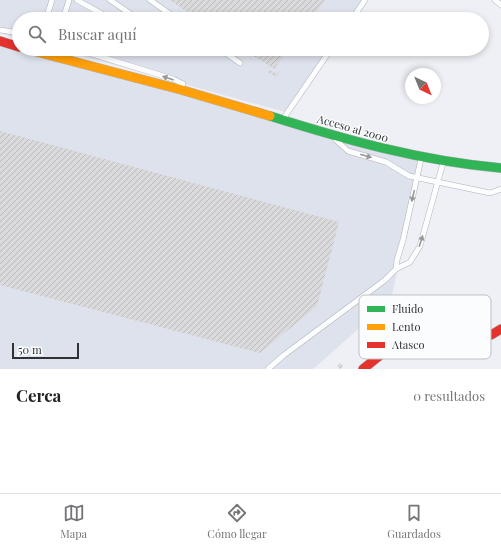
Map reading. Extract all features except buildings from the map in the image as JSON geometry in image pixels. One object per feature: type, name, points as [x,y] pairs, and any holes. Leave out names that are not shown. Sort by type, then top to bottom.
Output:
[{"type":"street","points":[[0,41],[12,45]]},
{"type":"street","name":"Acceso al 2000","points":[[63,56],[203,96],[333,137],[443,161],[465,165],[501,168]]},
{"type":"street","points":[[491,335],[501,329]]},
{"type":"street","points":[[363,369],[376,359]]},
{"type":"lane","points":[[48,12],[52,0]]},
{"type":"lane","points":[[66,12],[70,0]]},
{"type":"lane","points":[[77,0],[98,12]]},
{"type":"lane","points":[[110,0],[128,12]]},
{"type":"lane","points":[[150,0],[167,12]]},
{"type":"lane","points":[[357,12],[365,0]]},
{"type":"lane","points":[[495,0],[501,6]]},
{"type":"lane","points":[[0,30],[12,32]]},
{"type":"lane","name":"Acceso al 2000","points":[[99,56],[173,79],[203,96]]},
{"type":"lane","points":[[230,56],[240,63]]},
{"type":"lane","points":[[282,120],[326,56]]},
{"type":"lane","points":[[333,137],[348,151],[386,162],[409,176],[490,193],[501,189]]},
{"type":"lane","points":[[396,269],[396,260],[403,240],[422,157]]},
{"type":"lane","points":[[365,295],[385,280],[396,269],[410,262],[420,246],[443,161]]},
{"type":"lane","points":[[268,369],[284,355],[359,299]]},
{"type":"shaded area","points":[[0,0],[365,0],[357,12],[12,12],[12,37],[0,33]]},
{"type":"shaded area","points":[[0,39],[12,42],[12,56],[61,56],[422,157],[392,295],[359,295],[359,328],[313,369],[0,369]]},
{"type":"shaded area","points":[[82,56],[327,56],[289,113]]},
{"type":"traffic: fast","points":[[270,116],[355,141],[413,155],[471,165],[501,168]]},
{"type":"traffic: slow","points":[[53,56],[182,90],[270,116]]},
{"type":"traffic: jam","points":[[0,41],[12,45]]},
{"type":"traffic: jam","points":[[491,335],[501,329]]},
{"type":"traffic: jam","points":[[363,369],[376,359]]}]
